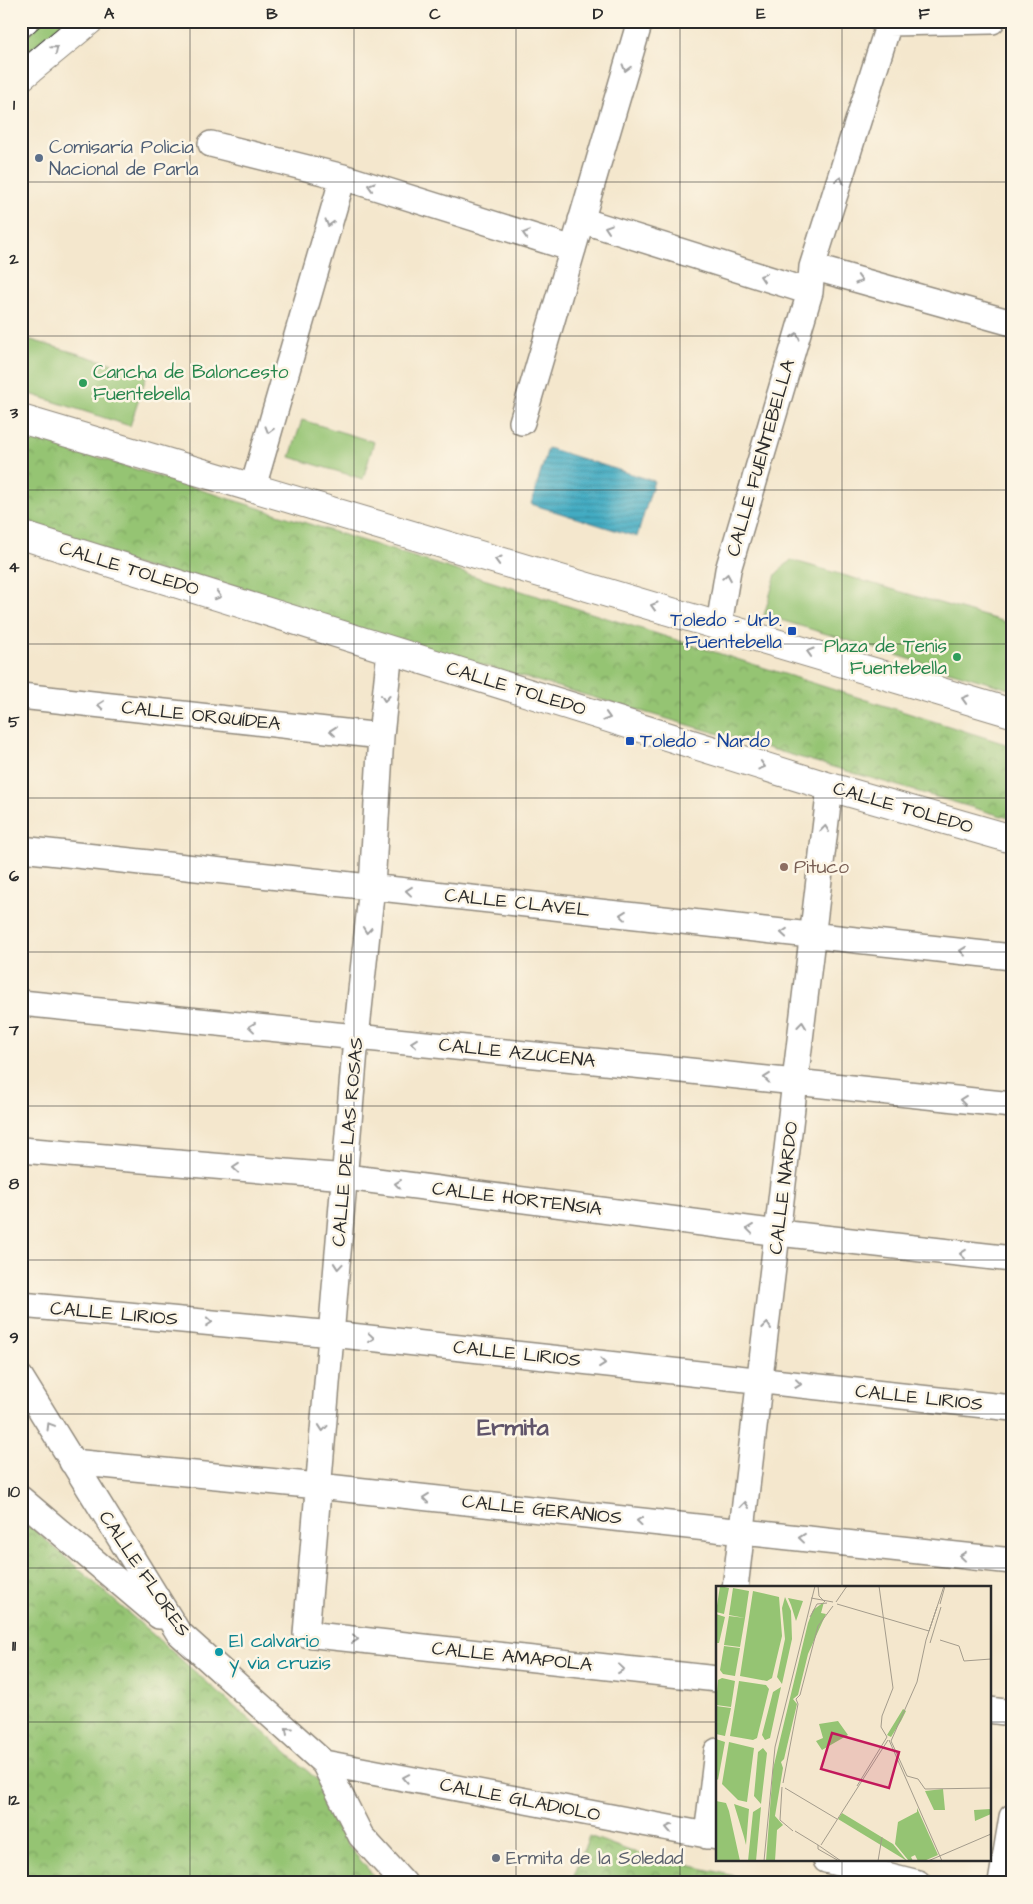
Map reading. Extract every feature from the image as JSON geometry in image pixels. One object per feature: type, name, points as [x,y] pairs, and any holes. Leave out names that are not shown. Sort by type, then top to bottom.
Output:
[{"type":"street","points":[[21,24],[24,21]]},
{"type":"street","points":[[21,78],[89,21]]},
{"type":"street","points":[[522,422],[640,21]]},
{"type":"street","points":[[886,22],[992,21]]},
{"type":"street","name":"CALLE FUENTEBELLA","points":[[719,625],[728,570],[810,292],[812,267],[886,22]]},
{"type":"street","points":[[212,144],[343,177],[573,249]]},
{"type":"street","points":[[253,487],[343,177]]},
{"type":"street","points":[[581,220],[810,292]]},
{"type":"street","points":[[812,267],[1012,323]]},
{"type":"street","points":[[21,419],[1012,713]]},
{"type":"street","name":"CALLE TOLEDO","points":[[21,535],[830,787],[1012,839]]},
{"type":"street","name":"CALLE DE LAS ROSAS","points":[[306,1634],[346,1178],[356,1038],[372,886],[381,736],[390,650]]},
{"type":"street","name":"CALLE ORQUÍDEA","points":[[21,696],[381,736]]},
{"type":"street","name":"CALLE NARDO","points":[[735,1586],[779,1233],[830,787]]},
{"type":"street","name":"CALLE CLAVEL","points":[[21,849],[1012,957]]},
{"type":"street","name":"CALLE AZUCENA","points":[[21,1003],[796,1081],[1012,1105]]},
{"type":"street","name":"CALLE HORTENSIA","points":[[21,1150],[346,1178],[779,1233],[1012,1259]]},
{"type":"street","name":"CALLE LIRIOS","points":[[21,1305],[332,1334],[1012,1408]]},
{"type":"street","name":"CALLE FLORES","points":[[21,1378],[178,1632],[324,1763]]},
{"type":"street","name":"CALLE GERANIOS","points":[[72,1462],[318,1486],[1012,1561]]},
{"type":"street","points":[[21,1498],[178,1632]]},
{"type":"street","name":"CALLE AMAPOLA","points":[[306,1634],[716,1679]]},
{"type":"street","points":[[990,1710],[1012,1712]]},
{"type":"street","points":[[324,1763],[361,1836],[404,1883]]},
{"type":"street","name":"CALLE GLADIOLO","points":[[324,1763],[712,1837]]},
{"type":"street","points":[[712,1837],[716,1768]]},
{"type":"street","points":[[1001,1883],[1012,1817]]},
{"type":"street","points":[[834,1862],[918,1883]]},
{"type":"green space","points":[[39,21],[74,21],[21,65],[21,36]]},
{"type":"green space","name":"Cancha de Baloncesto Fuentebella","points":[[21,337],[147,374],[130,426],[21,391]]},
{"type":"green space","points":[[302,420],[374,442],[363,479],[290,457]]},
{"type":"green space","points":[[21,433],[1012,746],[1012,819],[21,531]]},
{"type":"green space","name":"Plaza de Tenis Fuentebella","points":[[791,560],[1012,624],[1012,690],[764,615],[776,574]]},
{"type":"green space","points":[[21,1518],[322,1784],[349,1847],[380,1883],[21,1883]]},
{"type":"green space","points":[[589,1836],[630,1851],[763,1883],[571,1883]]},
{"type":"water","points":[[548,448],[654,481],[637,537],[531,504]]},
{"type":"tram line","points":[[21,42],[46,21]]},
{"type":"tram line","points":[[21,59],[66,21]]},
{"type":"place","name":"Comisaría Policia Nacional de Parla","points":[[39,158]]},
{"type":"place","name":"Cancha de Baloncesto Fuentebella","points":[[83,383]]},
{"type":"place","name":"Toledo - Urb. Fuentebella","points":[[792,631]]},
{"type":"place","name":"Plaza de Tenis Fuentebella","points":[[957,657]]},
{"type":"place","name":"Toledo - Nardo","points":[[630,741]]},
{"type":"place","name":"Pituco","points":[[784,867]]},
{"type":"place","name":"El calvario y via cruzis","points":[[219,1652]]},
{"type":"place","name":"Ermita de la Soledad","points":[[496,1858]]},
{"type":"district","name":"Ermita","points":[[513,1428]]}]
